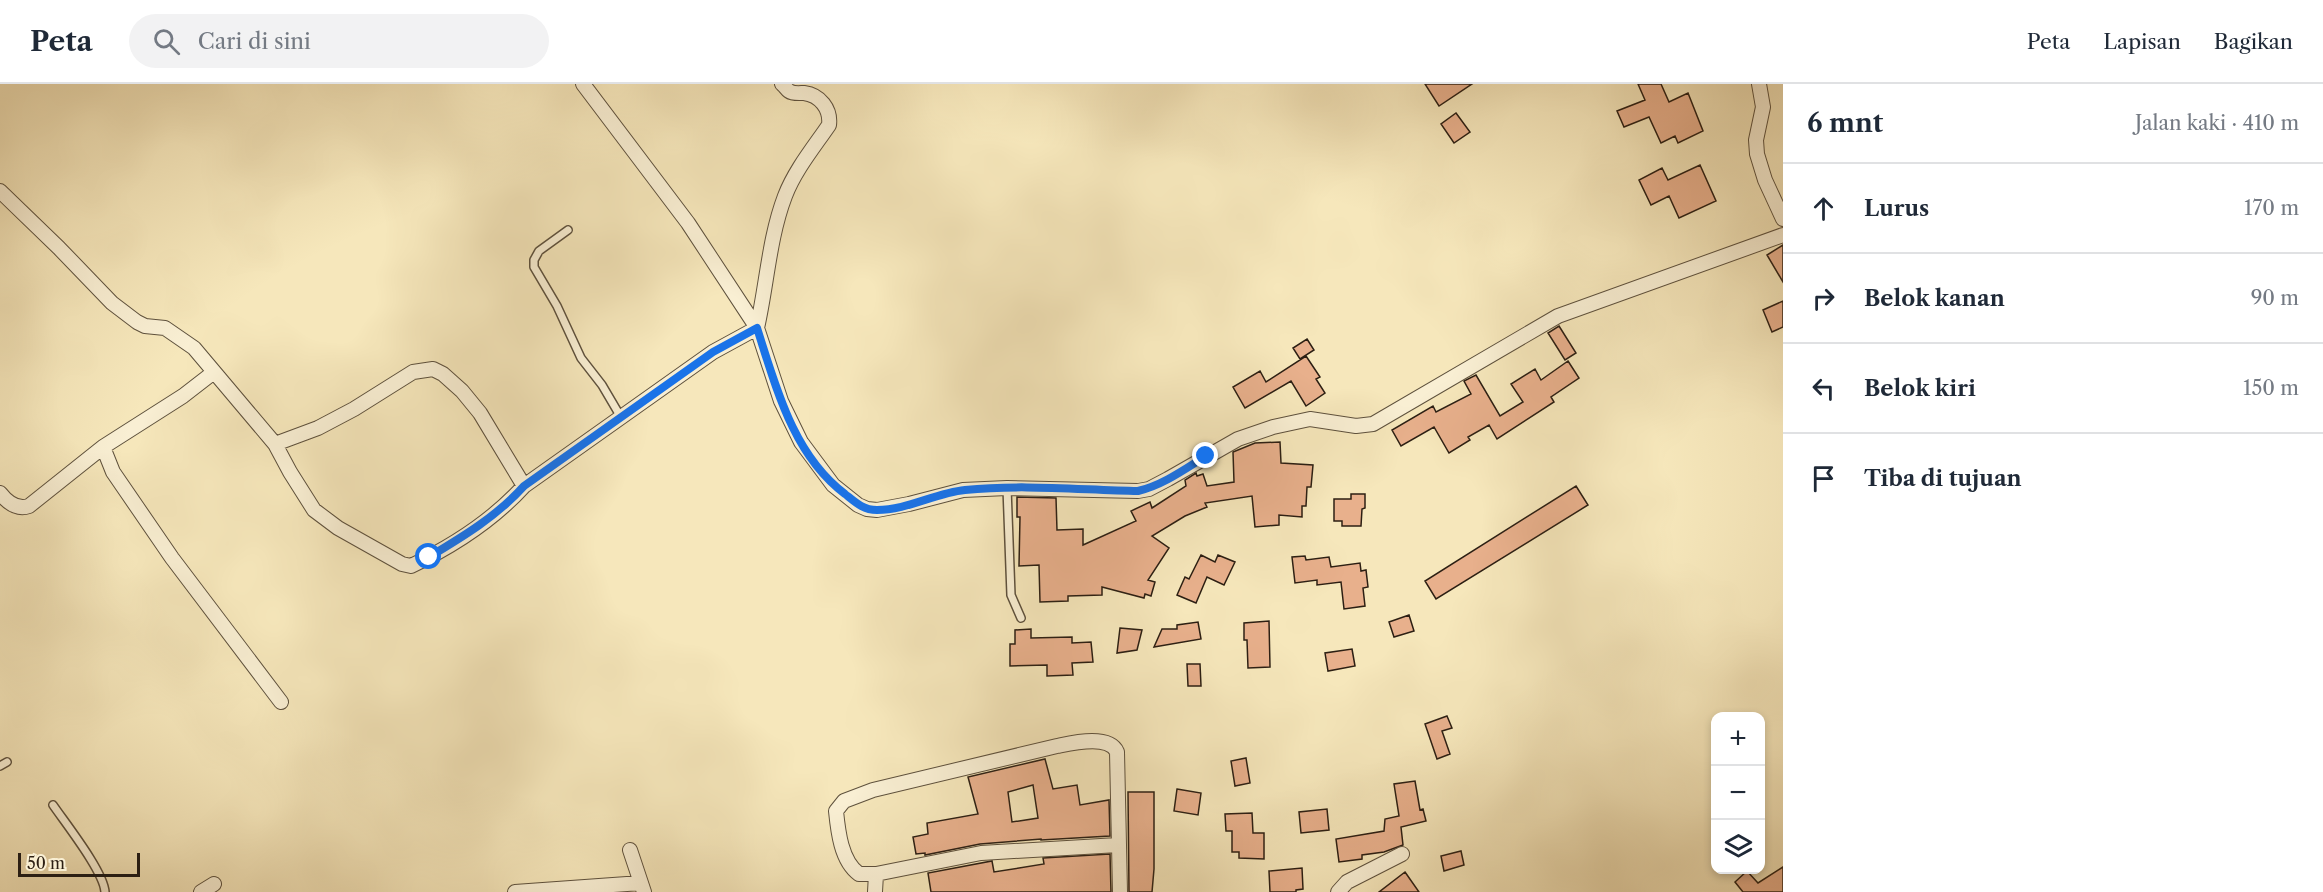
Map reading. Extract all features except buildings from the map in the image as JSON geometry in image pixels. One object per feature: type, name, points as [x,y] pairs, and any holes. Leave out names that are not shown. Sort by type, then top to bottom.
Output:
[{"type":"street","points":[[583,84],[688,223],[757,328],[781,401],[801,442],[833,485],[858,505],[867,509],[883,509],[963,490],[1007,488],[1138,491],[1149,489],[1238,440],[1273,427],[1310,419],[1356,426],[1373,424],[1558,316],[1783,235]]},
{"type":"street","points":[[757,328],[771,246],[785,196],[793,179],[829,124],[830,117],[828,109],[818,98],[806,93],[790,92],[782,84]]},
{"type":"street","points":[[1759,84],[1763,107],[1756,140],[1757,154],[1765,180],[1783,219]]},
{"type":"street","points":[[0,191],[112,303],[137,322],[145,326],[165,328],[194,348],[275,444],[314,510],[338,528],[407,566],[429,557],[472,531],[506,506],[524,486],[713,352],[757,328]]},
{"type":"street","points":[[275,444],[318,428],[354,409],[413,372],[433,369],[462,391],[480,413],[524,486]]},
{"type":"street","points":[[0,493],[17,507],[29,506],[103,447],[183,396],[214,372]]},
{"type":"street","points":[[103,447],[113,472],[172,558],[281,702]]},
{"type":"street","points":[[1118,845],[981,853],[876,874],[859,874],[851,868],[845,856],[836,811],[844,801],[873,790],[1057,746],[1084,741],[1107,743],[1113,745],[1117,752],[1120,892]]},
{"type":"street","points":[[515,892],[643,888],[630,850]]},
{"type":"street","points":[[1338,892],[1347,882],[1402,854]]},
{"type":"street","points":[[874,892],[876,874]]},
{"type":"street","points":[[201,892],[214,884]]},
{"type":"lane","points":[[568,230],[539,250],[534,260],[534,267],[557,306],[581,358],[602,385],[621,419]]},
{"type":"lane","points":[[1007,488],[1011,595],[1021,618]]},
{"type":"lane","points":[[53,805],[96,868],[105,884],[105,892]]},
{"type":"route","points":[[429,557],[472,531],[506,506],[524,486],[713,352],[757,328],[781,401],[801,442],[833,485],[858,505],[867,509],[890,508],[963,490],[1007,488],[1138,491],[1149,489],[1206,456]]}]
